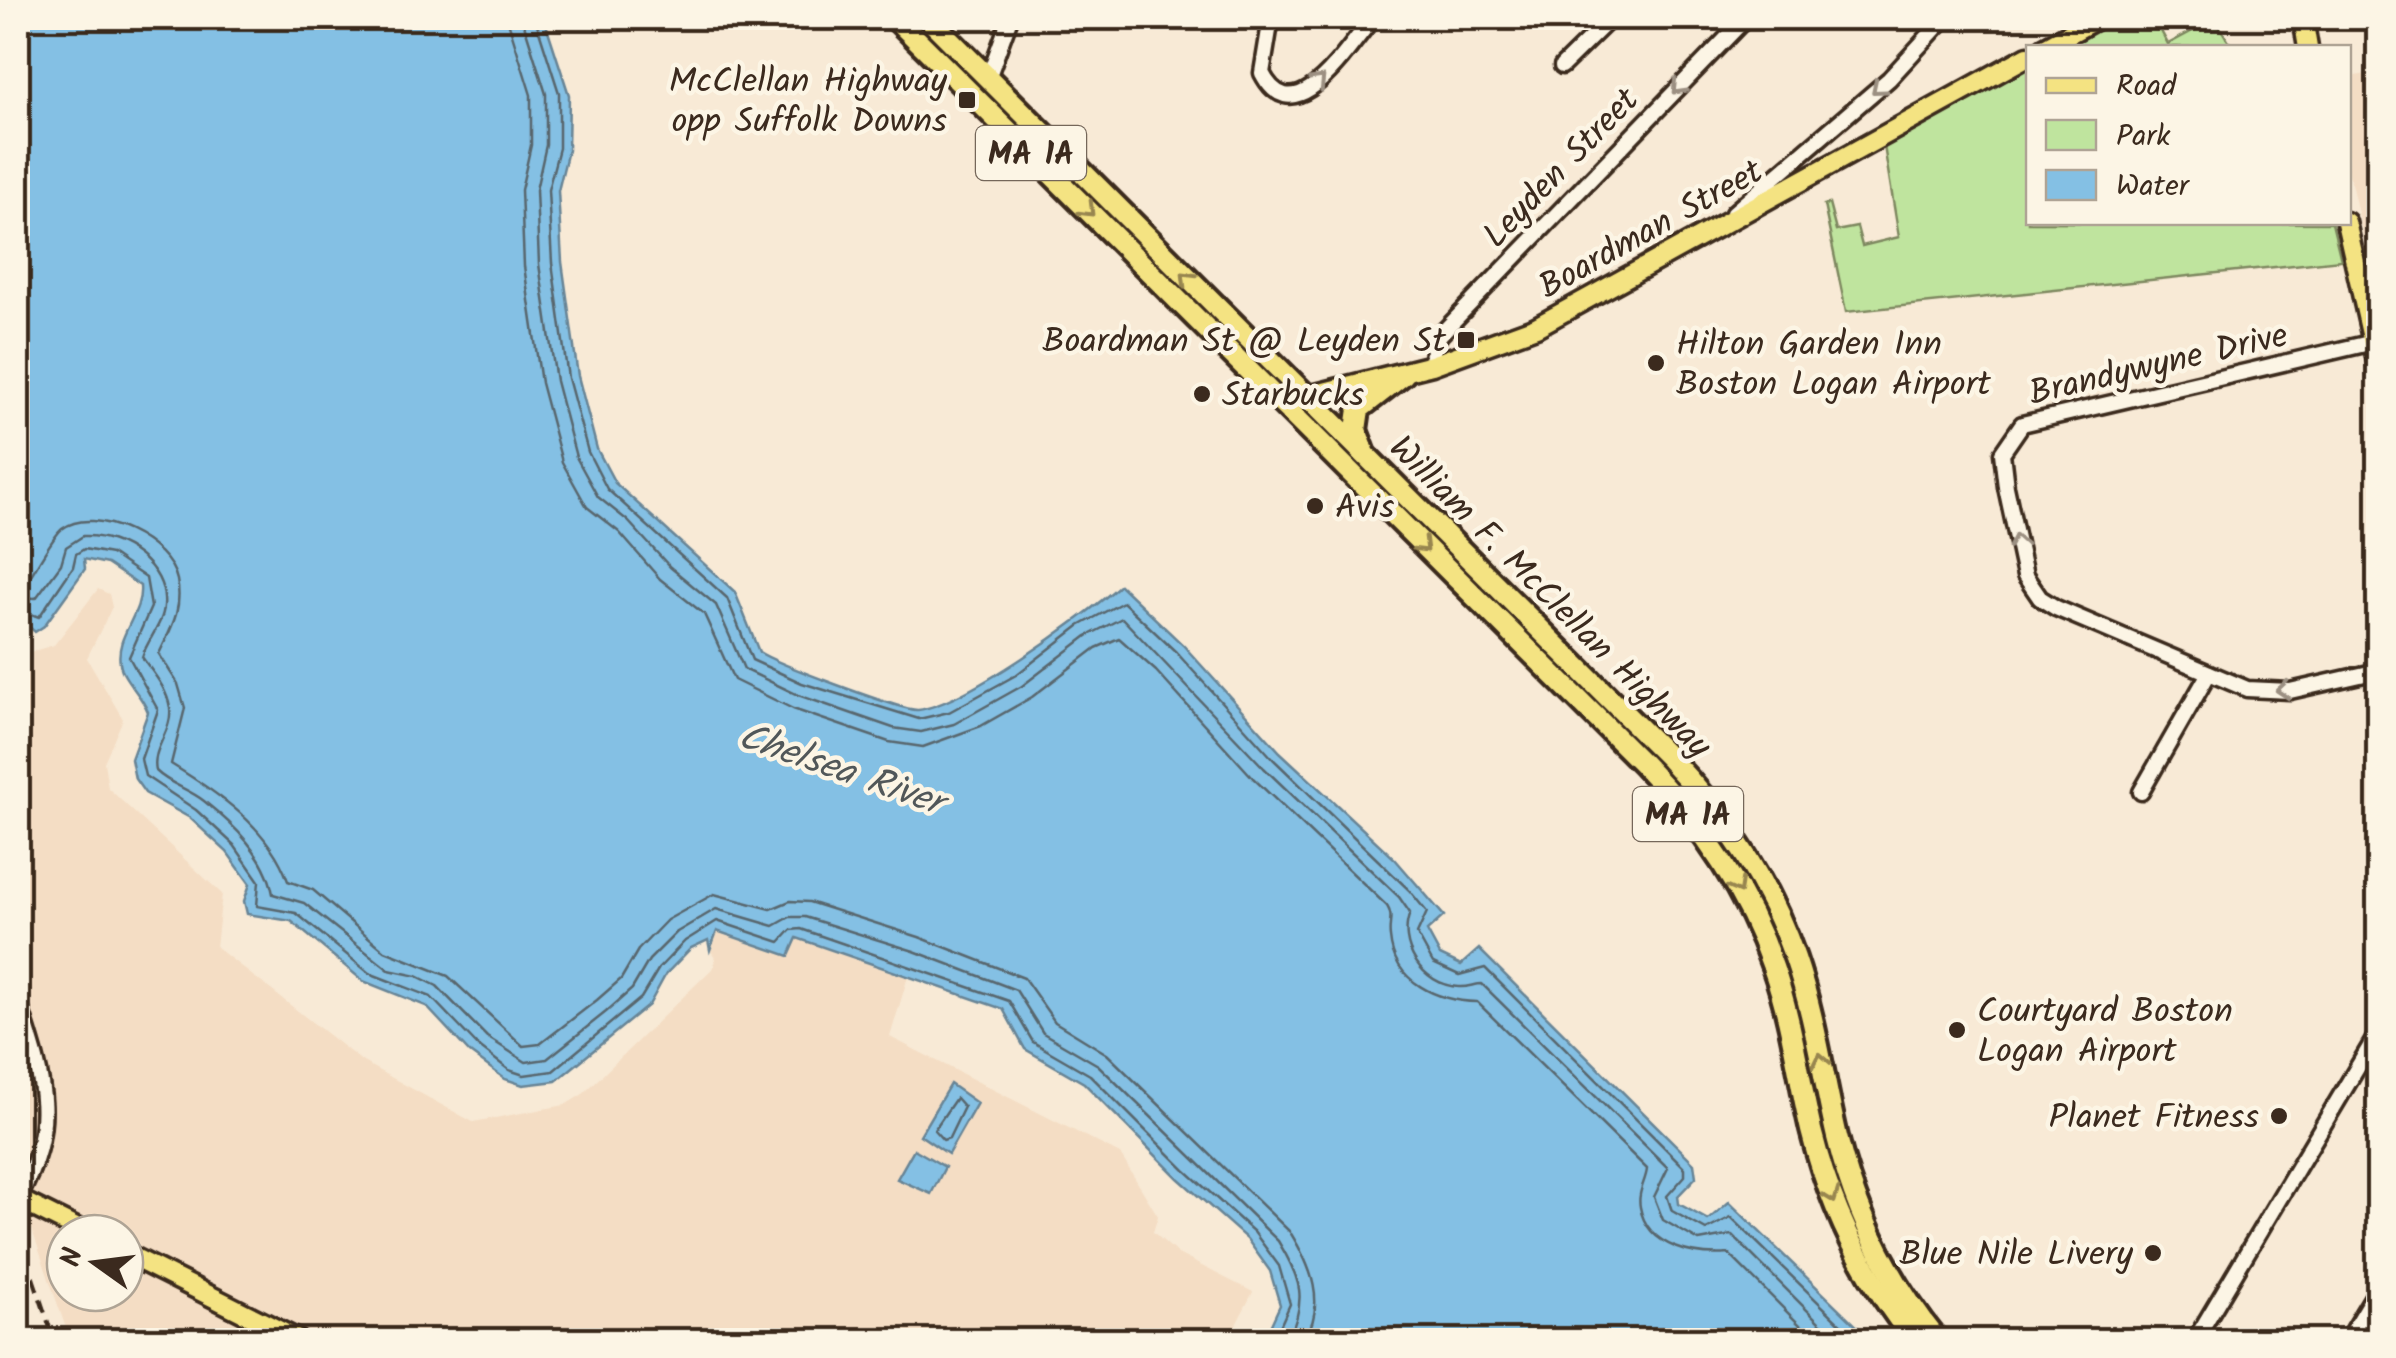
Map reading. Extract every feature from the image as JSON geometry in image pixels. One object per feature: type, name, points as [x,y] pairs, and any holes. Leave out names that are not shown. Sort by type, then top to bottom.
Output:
[{"type":"highway","name":"William F. McClellan Highway","points":[[896,18],[1650,771],[1704,834],[1742,895],[1774,970],[1812,1132],[1834,1203],[1866,1268],[1914,1340]]},
{"type":"highway","name":"William F. McClellan Highway","points":[[928,18],[1678,766],[1739,844],[1769,898],[1797,966],[1838,1140],[1859,1207],[1894,1278],[1937,1340]]},
{"type":"highway","points":[[1367,458],[1356,434],[1358,412],[1372,394],[1404,374]]},
{"type":"main road","points":[[2049,45],[2098,18]]},
{"type":"main road","points":[[2302,18],[2309,45]]},
{"type":"main road","points":[[2310,45],[2314,18]]},
{"type":"main road","name":"Boardman Street","points":[[1280,403],[1404,374],[1561,315],[2026,57]]},
{"type":"main road","points":[[2347,225],[2376,341],[2378,364]]},
{"type":"main road","points":[[18,1199],[46,1213]]},
{"type":"main road","points":[[145,1263],[298,1340]]},
{"type":"street","points":[[988,78],[1010,18]]},
{"type":"street","points":[[1135,18],[1148,18]]},
{"type":"street","points":[[1271,18],[1260,63],[1264,78],[1275,91],[1305,94],[1373,18]]},
{"type":"street","points":[[1562,66],[1610,18]]},
{"type":"street","name":"Leyden Street","points":[[1432,365],[1432,352],[1440,335],[1746,18]]},
{"type":"street","points":[[1715,229],[1890,79],[1945,18]]},
{"type":"street","points":[[1782,170],[1787,191]]},
{"type":"street","name":"Brandywyne Drive","points":[[2376,341],[2022,424],[2011,435],[2002,463],[2022,567],[2033,589],[2056,608],[2247,689],[2276,693],[2378,671]]},
{"type":"street","points":[[2141,792],[2208,673]]},
{"type":"street","points":[[18,1000],[35,1055],[46,1118],[32,1172],[18,1199]]},
{"type":"street","points":[[2195,1340],[2378,1033]]},
{"type":"street","points":[[2347,1340],[2378,1288]]},
{"type":"shaded area","points":[[2378,72],[2378,300],[2351,183],[2351,77]]},
{"type":"shaded area","points":[[98,589],[109,594],[112,607],[87,658],[123,719],[104,762],[108,788],[222,894],[216,947],[363,1062],[473,1122],[565,1105],[583,1094],[714,967],[715,957],[710,950],[717,930],[789,955],[796,937],[879,963],[909,973],[890,1037],[1120,1154],[1158,1216],[1153,1232],[1178,1254],[1253,1292],[1228,1340],[70,1340],[61,1313],[145,1313],[145,1213],[45,1213],[45,1267],[18,1189],[18,645],[30,652],[54,645]]},
{"type":"green space","points":[[2121,18],[2154,18],[2168,44],[2215,19],[2231,45],[2069,45]]},
{"type":"green space","points":[[2026,68],[2026,225],[2332,225],[2341,260],[1846,312],[1824,205],[1829,204],[1836,231],[1857,227],[1862,246],[1899,237],[1884,146]]},
{"type":"water","name":"Chelsea River","points":[[18,18],[544,18],[569,95],[568,150],[558,191],[562,262],[578,376],[597,449],[615,483],[735,592],[759,652],[839,686],[918,710],[993,677],[1052,638],[1120,585],[1183,645],[1280,752],[1395,859],[1444,916],[1427,931],[1440,955],[1461,965],[1479,949],[1694,1163],[1696,1177],[1678,1196],[1679,1204],[1708,1220],[1729,1202],[1871,1340],[1264,1340],[1280,1305],[1270,1271],[1247,1239],[1178,1178],[1084,1083],[1025,1049],[1003,1009],[797,938],[789,956],[717,931],[710,950],[708,940],[691,948],[666,974],[649,1005],[556,1081],[523,1085],[505,1079],[470,1053],[426,1006],[363,981],[291,921],[247,914],[244,901],[250,884],[227,852],[190,818],[145,793],[135,779],[131,759],[148,712],[124,675],[120,653],[140,586],[107,564],[84,559],[85,569],[44,626],[35,632],[18,617]]},
{"type":"water","points":[[950,1084],[977,1103],[948,1154],[920,1135]]},
{"type":"water","points":[[914,1149],[945,1167],[931,1194],[897,1179]]},
{"type":"railway","points":[[18,1233],[54,1340]]},
{"type":"place","name":"McClellan Highway opp Suffolk Downs","points":[[967,100]]},
{"type":"place","name":"Boardman St @ Leyden St","points":[[1466,340]]},
{"type":"place","name":"Hilton Garden Inn Boston Logan Airport","points":[[1656,363]]},
{"type":"place","name":"Starbucks","points":[[1202,394]]},
{"type":"place","name":"Avis","points":[[1315,506]]},
{"type":"place","name":"Courtyard Boston Logan Airport","points":[[1957,1030]]},
{"type":"place","name":"Planet Fitness","points":[[2279,1116]]},
{"type":"place","name":"Blue Nile Livery","points":[[2153,1253]]}]
